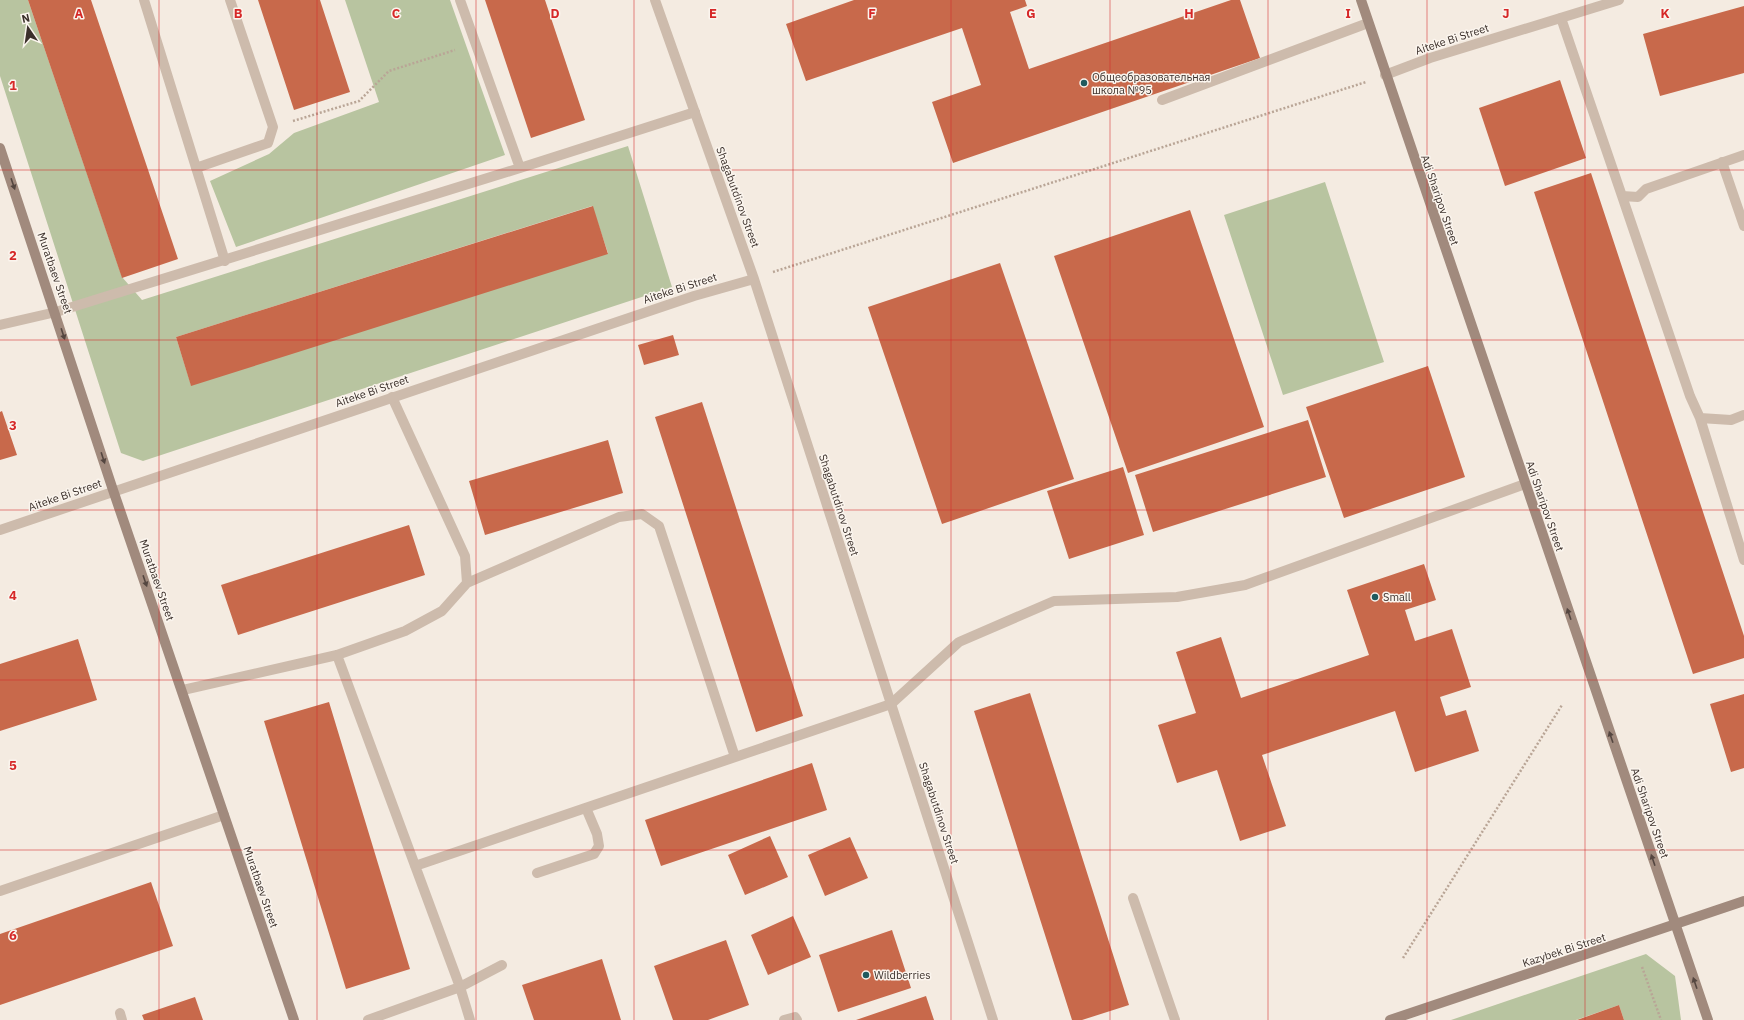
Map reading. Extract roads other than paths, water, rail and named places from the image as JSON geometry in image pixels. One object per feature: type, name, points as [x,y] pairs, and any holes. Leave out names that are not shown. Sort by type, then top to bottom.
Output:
[{"type":"street","points":[[144,0],[225,261]]},
{"type":"street","points":[[196,168],[268,142],[273,127],[230,0]]},
{"type":"street","points":[[460,0],[520,168]]},
{"type":"street","name":"Shagabutdinov Street","points":[[655,0],[754,279],[993,1020]]},
{"type":"street","name":"Adi Sharipov Street","points":[[1361,0],[1524,484],[1708,1020]]},
{"type":"street","name":"Aiteke Bi Street","points":[[1385,75],[1430,58],[1619,0]]},
{"type":"street","points":[[1561,18],[1690,396],[1700,418],[1744,560]]},
{"type":"street","points":[[1162,100],[1368,23]]},
{"type":"street","points":[[0,325],[56,312],[225,261],[695,112]]},
{"type":"street","name":"Muratbaev Street","points":[[0,148],[56,312],[113,490],[183,690],[294,1020]]},
{"type":"street","points":[[1622,196],[1638,197],[1646,189],[1744,155]]},
{"type":"street","points":[[1722,162],[1744,226]]},
{"type":"street","name":"Aiteke Bi Street","points":[[0,530],[113,490],[694,296],[754,279]]},
{"type":"street","points":[[392,397],[465,556],[468,583]]},
{"type":"street","points":[[1700,418],[1731,420],[1744,415]]},
{"type":"street","points":[[415,866],[891,704],[959,642],[1054,601],[1177,597],[1245,585],[1524,484]]},
{"type":"street","points":[[183,690],[337,655],[411,628],[442,611],[468,583],[619,517],[642,514],[659,526],[735,757]]},
{"type":"street","points":[[337,655],[460,988],[470,1020]]},
{"type":"street","points":[[538,873],[594,854],[598,846],[597,834],[586,808]]},
{"type":"street","points":[[0,890],[224,815]]},
{"type":"street","points":[[1133,898],[1175,1020]]},
{"type":"street","name":"Kazybek Bi Street","points":[[1390,1020],[1675,925],[1744,900]]},
{"type":"street","points":[[368,1020],[460,988],[502,965]]},
{"type":"street","points":[[784,1020],[795,1017],[797,1020]]},
{"type":"place","name":"Общеобразовательная школа №95","points":[[1084,83]]},
{"type":"place","name":"Small","points":[[1375,597]]},
{"type":"place","name":"Wildberries","points":[[866,975]]}]
